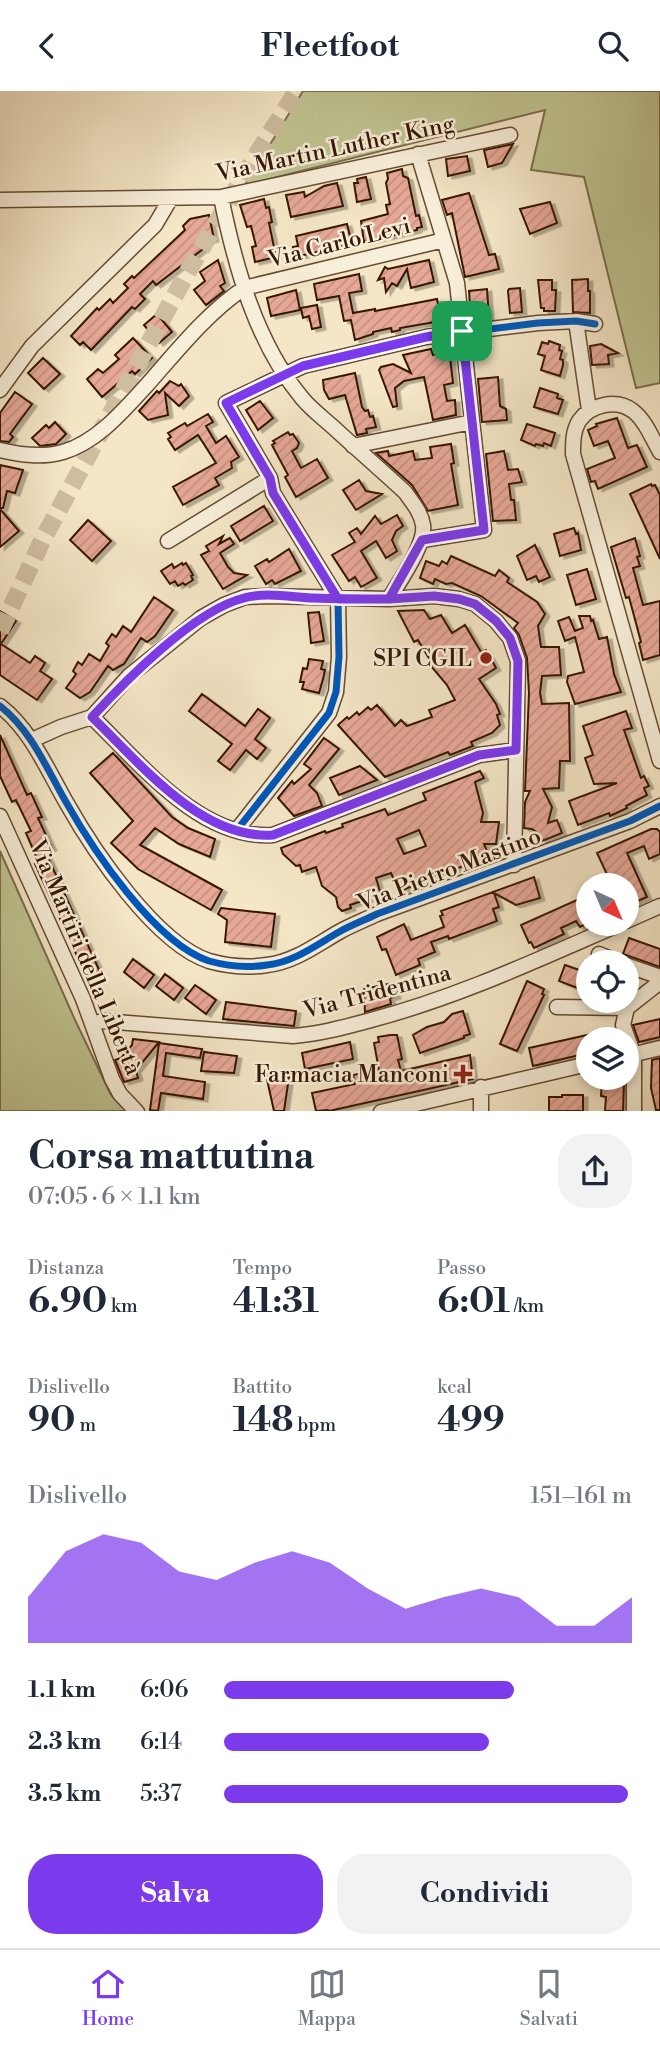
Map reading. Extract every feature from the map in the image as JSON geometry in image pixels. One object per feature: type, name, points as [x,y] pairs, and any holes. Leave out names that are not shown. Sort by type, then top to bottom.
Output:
[{"type":"street","name":"Via Martin Luther King","points":[[0,200],[221,197],[510,135]]},
{"type":"street","points":[[418,154],[457,283],[484,530],[422,540]]},
{"type":"street","points":[[221,197],[232,253],[244,288],[257,321],[284,374],[303,400],[405,492],[417,508],[423,527],[422,540],[389,599]]},
{"type":"street","points":[[0,390],[32,346],[155,225],[171,198]]},
{"type":"street","name":"Via Carlo Levi","points":[[244,288],[444,240]]},
{"type":"street","points":[[0,450],[34,456],[64,452],[87,441],[119,416],[221,304],[244,288]]},
{"type":"street","points":[[576,321],[589,410]]},
{"type":"street","points":[[237,830],[329,713],[336,692],[339,657],[338,599],[273,493],[270,478],[226,403],[284,374],[315,363],[426,337],[538,323],[576,321],[595,324]]},
{"type":"street","points":[[660,452],[640,418],[631,409],[620,405],[608,404],[589,410],[579,421],[573,435],[573,454],[660,761]]},
{"type":"street","points":[[353,446],[472,422]]},
{"type":"street","points":[[168,541],[270,478]]},
{"type":"street","points":[[32,740],[92,717],[130,676],[201,618],[245,597],[389,599],[434,596],[459,599],[475,604],[496,621],[510,638],[518,661],[514,865]]},
{"type":"street","name":"Via Pietro Mastino","points":[[0,706],[11,714],[32,740],[85,835],[108,869],[162,930],[187,950],[208,960],[235,966],[268,965],[299,956],[340,931],[377,914],[630,821],[660,806]]},
{"type":"street","points":[[92,717],[172,794],[195,812],[255,836],[273,835],[479,755],[516,750]]},
{"type":"street","name":"Via Martiri della Libertà","points":[[0,816],[83,999],[112,1079],[120,1094],[137,1111]]},
{"type":"street","points":[[639,915],[660,906]]},
{"type":"street","name":"Via Tridentina","points":[[92,1024],[103,1021],[293,1036],[318,1034],[424,1006],[592,936]]},
{"type":"street","points":[[639,970],[660,979],[639,997]]},
{"type":"street","points":[[557,1007],[576,1007]]},
{"type":"street","points":[[639,1053],[660,1048]]},
{"type":"street","points":[[381,1111],[576,1067]]},
{"type":"street","points":[[481,1087],[481,1111]]},
{"type":"street","points":[[632,1090],[634,1111]]},
{"type":"green space","points":[[303,91],[660,91],[660,383],[636,388],[584,177],[531,170],[545,110],[245,185]]},
{"type":"green space","points":[[0,851],[111,1095],[127,1111],[0,1111]]},
{"type":"building","points":[[513,144],[502,163],[488,167],[484,150]]},
{"type":"building","points":[[467,156],[470,171],[448,176],[446,159]]},
{"type":"building","points":[[402,169],[403,176],[408,178],[416,216],[419,215],[422,227],[364,242],[361,221],[388,214],[386,205],[390,204],[387,173]]},
{"type":"building","points":[[366,177],[371,199],[357,202],[354,183],[358,183],[357,179]]},
{"type":"building","points":[[337,183],[343,206],[291,217],[286,195],[304,192],[305,197],[324,186]]},
{"type":"building","points":[[469,193],[489,255],[495,254],[499,269],[465,277],[452,213],[447,215],[442,200]]},
{"type":"building","points":[[264,199],[266,208],[269,207],[272,222],[269,223],[276,257],[255,262],[252,247],[256,246],[251,226],[247,227],[240,205]]},
{"type":"building","points":[[550,202],[557,223],[530,234],[520,209]]},
{"type":"building","points":[[209,215],[214,239],[199,243],[203,249],[156,285],[153,281],[140,294],[145,299],[135,309],[132,307],[91,350],[83,342],[80,345],[71,336],[97,308],[99,310],[110,299],[113,303],[128,288],[124,284],[132,276],[134,278],[185,230],[183,226],[190,219]]},
{"type":"building","points":[[347,224],[352,244],[295,257],[293,247],[298,246],[296,236]]},
{"type":"building","points":[[218,260],[225,283],[220,286],[224,291],[206,305],[194,290],[205,281],[200,272]]},
{"type":"building","points":[[429,260],[434,282],[411,288],[407,269],[397,286],[392,283],[386,292],[384,278],[378,280],[385,267],[388,269]]},
{"type":"building","points":[[359,274],[362,291],[349,293],[353,313],[437,299],[441,321],[400,328],[392,332],[391,328],[355,340],[351,320],[344,321],[339,296],[317,300],[314,284]]},
{"type":"building","points":[[588,279],[590,313],[573,312],[572,280]]},
{"type":"building","points":[[538,280],[552,280],[552,290],[556,290],[555,311],[544,311],[544,308],[541,308]]},
{"type":"building","points":[[520,288],[522,312],[510,313],[508,291]]},
{"type":"building","points":[[487,289],[489,317],[471,319],[469,291]]},
{"type":"building","points":[[296,290],[300,310],[271,316],[267,298]]},
{"type":"building","points":[[317,305],[321,327],[312,329],[309,316],[303,318],[301,308]]},
{"type":"building","points":[[157,314],[172,332],[159,343],[144,325]]},
{"type":"building","points":[[133,338],[152,358],[135,374],[132,371],[102,397],[87,379],[98,369],[103,373],[119,359],[115,355]]},
{"type":"building","points":[[549,341],[560,345],[559,350],[562,351],[560,359],[563,360],[563,365],[560,376],[541,370],[545,356],[538,354],[542,342],[548,344]]},
{"type":"building","points":[[601,344],[618,353],[608,355],[609,364],[592,365],[590,346]]},
{"type":"building","points":[[431,349],[433,355],[440,353],[442,359],[450,357],[453,383],[444,385],[447,401],[455,400],[456,415],[433,420],[424,377],[404,381],[395,388],[397,406],[393,407],[379,370],[393,364],[411,373],[403,355]]},
{"type":"building","points":[[43,358],[60,374],[44,389],[28,373]]},
{"type":"building","points":[[355,373],[362,407],[365,411],[368,410],[370,417],[373,416],[376,427],[357,435],[345,395],[329,399],[323,380]]},
{"type":"building","points":[[498,377],[500,406],[506,409],[507,420],[482,422],[478,379]]},
{"type":"building","points":[[170,381],[179,386],[181,384],[189,396],[179,406],[165,393],[168,415],[148,420],[139,411]]},
{"type":"building","points":[[540,388],[558,394],[557,398],[563,400],[558,414],[534,407]]},
{"type":"building","points":[[15,392],[32,404],[10,434],[13,437],[9,442],[0,441],[0,413]]},
{"type":"building","points":[[260,401],[273,418],[258,430],[246,410]]},
{"type":"building","points":[[208,414],[213,422],[206,426],[216,443],[226,436],[239,457],[231,462],[232,468],[215,478],[219,485],[183,505],[173,487],[216,463],[198,435],[175,450],[168,439],[171,437],[168,433]]},
{"type":"building","points":[[617,418],[628,448],[637,445],[647,467],[598,489],[595,481],[591,482],[587,469],[615,458],[608,441],[594,446],[588,430],[597,426],[596,424]]},
{"type":"building","points":[[55,422],[66,434],[56,444],[40,446],[32,438],[46,425],[49,428]]},
{"type":"building","points":[[527,424],[555,433],[551,446],[544,443],[543,446],[535,446],[521,440]]},
{"type":"building","points":[[288,432],[293,434],[299,443],[292,451],[301,468],[317,459],[328,478],[296,497],[272,445],[275,443],[273,441]]},
{"type":"building","points":[[451,444],[454,463],[451,464],[458,505],[428,511],[412,485],[376,453],[388,451],[389,456],[413,451],[415,460],[432,458],[430,447]]},
{"type":"building","points":[[504,451],[508,470],[518,469],[522,482],[509,484],[516,520],[493,521],[486,454]]},
{"type":"building","points":[[0,465],[23,470],[15,493],[7,491],[3,508],[0,508]]},
{"type":"building","points":[[359,480],[366,491],[382,494],[356,510],[343,490]]},
{"type":"building","points":[[651,484],[655,485],[660,495],[660,559],[630,494]]},
{"type":"building","points":[[264,506],[273,521],[240,541],[231,526]]},
{"type":"building","points":[[0,509],[19,531],[0,547]]},
{"type":"building","points":[[397,515],[403,526],[396,531],[392,540],[397,551],[386,558],[376,541],[361,551],[377,578],[361,587],[355,577],[349,581],[332,555],[355,542],[349,533],[357,528],[361,534],[375,516],[381,524]]},
{"type":"building","points":[[88,520],[111,541],[92,561],[70,540]]},
{"type":"building","points":[[574,528],[576,534],[578,533],[581,550],[560,556],[554,534]]},
{"type":"building","points":[[223,536],[219,544],[230,538],[234,544],[220,553],[228,567],[234,573],[247,575],[223,589],[201,555],[209,551],[206,546]]},
{"type":"building","points":[[635,538],[640,566],[633,568],[643,605],[660,601],[660,655],[643,660],[629,597],[626,598],[611,547]]},
{"type":"building","points":[[535,545],[550,577],[539,582],[536,576],[527,580],[517,556]]},
{"type":"building","points":[[289,549],[301,571],[275,584],[272,580],[266,584],[255,566],[267,559],[269,562]]},
{"type":"building","points":[[451,556],[495,576],[499,570],[509,578],[507,582],[537,602],[545,614],[538,626],[541,647],[559,647],[561,675],[542,676],[540,693],[542,704],[569,703],[570,761],[560,761],[559,788],[543,789],[552,807],[548,823],[557,820],[562,833],[542,841],[539,834],[524,828],[525,802],[530,791],[525,791],[529,693],[527,658],[514,628],[518,623],[481,596],[452,583],[446,584],[435,579],[433,584],[420,578],[426,561],[439,566],[442,561],[447,564]]},
{"type":"building","points":[[186,563],[193,580],[185,585],[183,583],[178,586],[175,581],[170,584],[161,571],[172,564],[174,568]]},
{"type":"building","points":[[587,569],[596,599],[576,605],[567,575]]},
{"type":"building","points":[[154,597],[173,610],[155,636],[147,642],[141,638],[124,664],[113,670],[108,666],[90,692],[80,698],[66,688],[76,674],[73,671],[78,662],[82,665],[89,654],[100,661],[109,646],[106,643],[112,634],[116,637],[123,626],[131,632]]},
{"type":"building","points":[[424,610],[430,619],[441,615],[452,633],[465,625],[481,652],[486,650],[496,668],[479,679],[496,704],[500,725],[492,733],[471,742],[473,746],[450,755],[448,752],[385,777],[338,725],[347,717],[349,719],[357,712],[359,715],[368,707],[371,710],[377,705],[395,726],[401,720],[407,726],[432,717],[429,710],[455,700],[447,685],[431,666],[433,665],[418,640],[414,642],[398,611]]},
{"type":"building","points":[[0,611],[16,621],[1,644],[30,663],[35,656],[45,663],[40,671],[52,679],[37,700],[0,675]]},
{"type":"building","points":[[319,612],[324,641],[311,643],[308,613]]},
{"type":"building","points":[[579,616],[590,616],[599,639],[607,637],[614,674],[621,692],[575,704],[567,682],[568,676],[584,672],[575,637],[565,641],[558,621],[569,617],[575,631],[583,628]]},
{"type":"building","points":[[309,659],[323,661],[321,669],[325,670],[319,693],[302,689],[304,682],[300,682],[303,668],[307,669]]},
{"type":"building","points":[[202,694],[245,726],[258,709],[270,718],[255,739],[266,748],[257,759],[246,750],[230,770],[218,761],[232,744],[189,711]]},
{"type":"building","points":[[626,711],[632,728],[624,730],[641,778],[644,776],[649,786],[644,788],[647,795],[610,816],[609,813],[578,825],[569,801],[617,783],[594,784],[585,758],[593,755],[583,726]]},
{"type":"building","points":[[0,735],[27,795],[31,793],[42,817],[38,818],[52,848],[45,851],[101,974],[88,980],[35,864],[39,863],[26,833],[31,831],[16,800],[12,802],[0,776]]},
{"type":"building","points":[[324,738],[339,749],[309,785],[317,793],[322,806],[294,816],[278,798],[292,781],[294,784],[311,769],[304,764]]},
{"type":"building","points":[[113,753],[172,817],[188,828],[215,839],[210,857],[179,844],[155,828],[140,845],[222,890],[211,910],[138,869],[111,843],[133,821],[90,773]]},
{"type":"building","points":[[360,766],[377,780],[339,795],[330,778]]},
{"type":"building","points":[[480,771],[484,778],[475,782],[483,813],[481,822],[499,822],[496,844],[484,844],[487,851],[479,856],[480,859],[399,891],[391,873],[376,878],[381,895],[350,905],[351,908],[342,911],[338,907],[336,897],[322,886],[316,867],[302,872],[300,865],[296,866],[283,854],[281,848],[343,827],[342,824],[385,809],[388,815],[426,800],[423,793]],"holes":[[[419,830],[426,846],[404,854],[397,839]]]},
{"type":"building","points":[[651,829],[660,832],[660,854],[649,859],[644,846],[627,853],[636,873],[606,873],[597,853]]},
{"type":"building","points":[[534,877],[540,898],[516,905],[494,893],[499,907],[493,909],[497,921],[449,939],[448,936],[431,942],[435,952],[418,959],[420,965],[396,975],[386,949],[382,950],[377,937],[404,924],[411,940],[444,927],[441,911]]},
{"type":"building","points":[[639,879],[647,897],[639,900]]},
{"type":"building","points":[[576,900],[576,921],[561,928],[564,934],[534,948],[521,925]]},
{"type":"building","points":[[221,908],[275,914],[271,947],[225,942],[227,920],[218,914]]},
{"type":"building","points":[[629,938],[660,949],[660,967],[639,960],[639,950],[624,950]]},
{"type":"building","points":[[133,959],[154,975],[144,988],[124,972]]},
{"type":"building","points":[[565,965],[576,969],[576,987],[559,981]]},
{"type":"building","points":[[165,974],[183,988],[174,1000],[156,986]]},
{"type":"building","points":[[527,981],[544,989],[544,995],[517,1051],[500,1044]]},
{"type":"building","points":[[393,983],[396,996],[390,998],[391,1004],[365,1012],[364,989]]},
{"type":"building","points":[[195,985],[216,1000],[206,1014],[185,998]]},
{"type":"building","points":[[226,1002],[296,1011],[294,1026],[223,1019]]},
{"type":"building","points":[[463,1011],[470,1034],[420,1053],[413,1035]]},
{"type":"building","points":[[660,1019],[660,1037],[639,1042],[639,1027],[633,1025]]},
{"type":"building","points":[[397,1035],[402,1059],[398,1060],[401,1071],[470,1055],[473,1079],[329,1111],[316,1111],[312,1093],[355,1084],[353,1075],[379,1070],[374,1043],[379,1042],[378,1037]]},
{"type":"building","points":[[576,1037],[576,1056],[533,1066],[529,1048]]},
{"type":"building","points":[[133,1039],[159,1042],[136,1070],[138,1078],[124,1082],[115,1060],[121,1058],[132,1045]]},
{"type":"building","points":[[350,1042],[353,1059],[305,1069],[302,1053]]},
{"type":"building","points":[[159,1043],[202,1049],[200,1058],[166,1053],[163,1076],[205,1082],[203,1099],[161,1093],[158,1111],[150,1110]]},
{"type":"building","points":[[204,1052],[237,1056],[234,1073],[201,1071]]},
{"type":"building","points":[[660,1058],[660,1110],[656,1110],[651,1088],[652,1060]]},
{"type":"building","points":[[266,1075],[289,1077],[284,1111],[274,1111]]},
{"type":"building","points":[[601,1090],[624,1090],[623,1111],[605,1111],[606,1097],[601,1096]]},
{"type":"building","points":[[583,1095],[583,1111],[549,1111],[549,1097]]},
{"type":"tunnel","points":[[0,631],[43,539],[187,273],[297,91]]},
{"type":"cycle path","points":[[237,830],[329,713],[336,692],[339,657],[338,599],[273,493],[270,478],[226,403],[303,366],[426,337],[538,323],[576,321],[595,324]]},
{"type":"cycle path","points":[[0,706],[21,726],[92,845],[127,893],[168,935],[188,951],[223,964],[252,966],[286,960],[377,914],[630,821],[660,806]]},
{"type":"place","name":"SPI CGIL","points":[[486,658]]},
{"type":"place","name":"Farmacia Manconi","points":[[463,1074]]},
{"type":"route","points":[[462,331],[303,366],[226,403],[270,478],[273,493],[338,599],[389,599],[434,596],[459,599],[475,604],[496,621],[510,638],[518,661],[516,750],[479,755],[273,835],[255,836],[195,812],[172,794],[92,717],[130,676],[201,618],[224,605],[245,597],[269,596],[338,599],[389,599],[422,540],[484,530],[462,331]]}]
